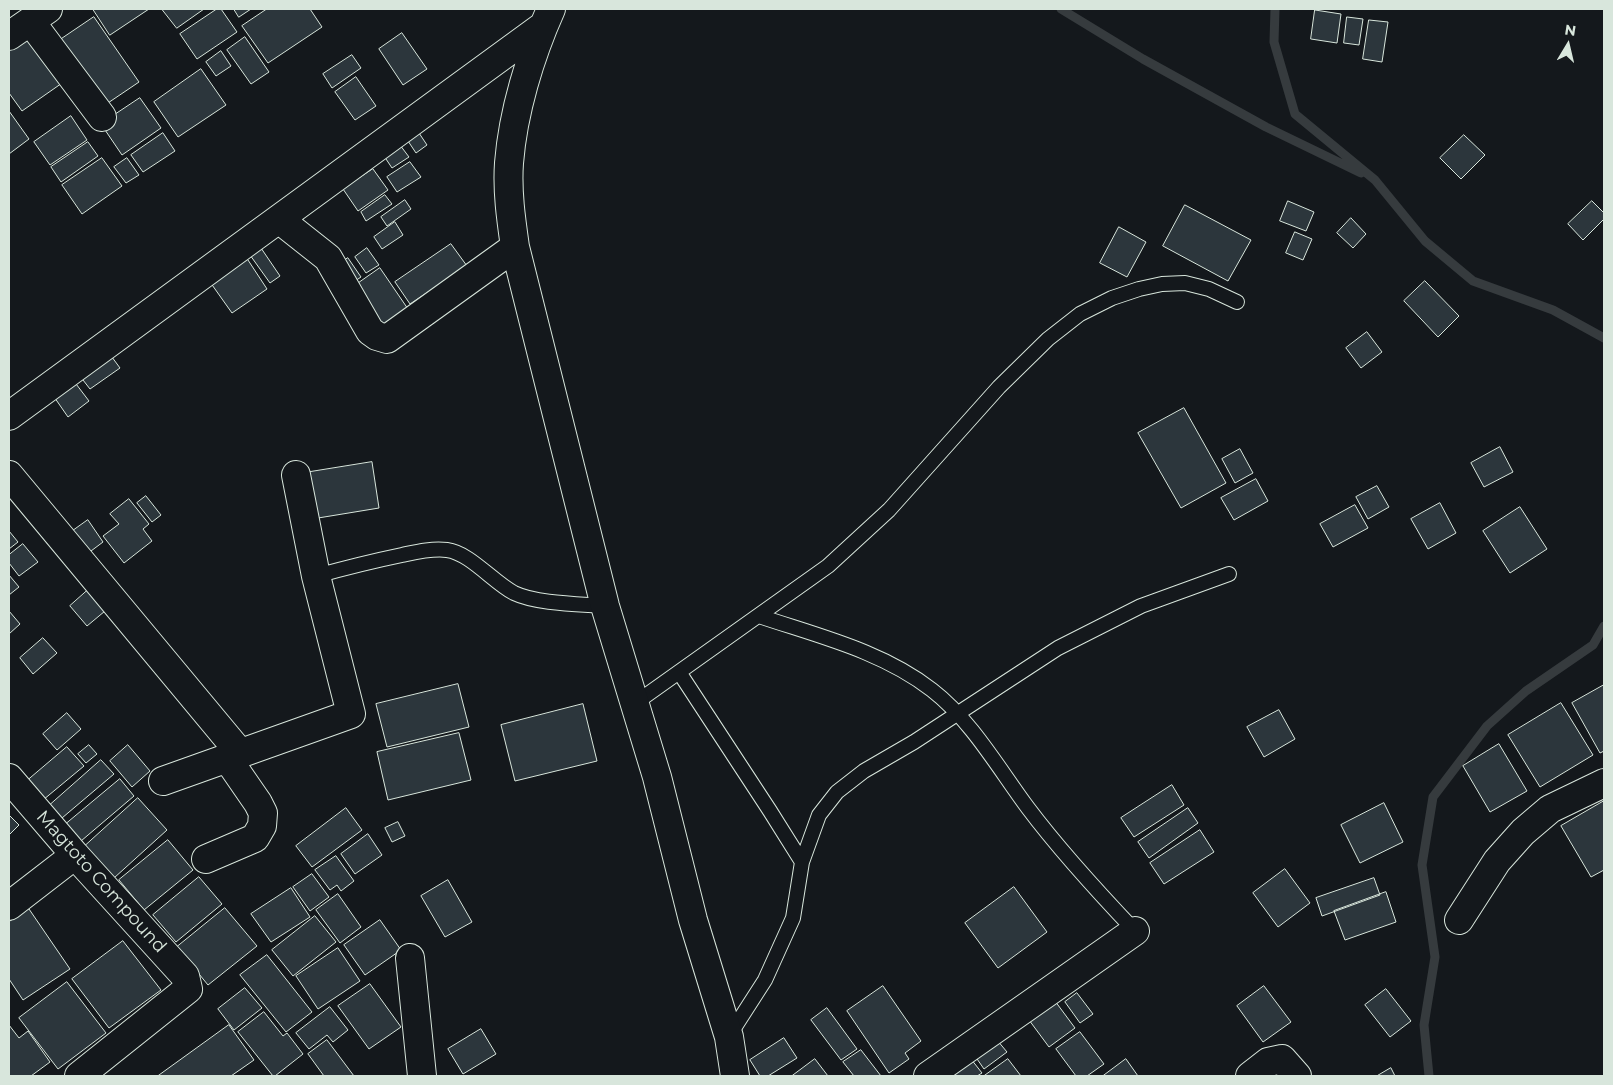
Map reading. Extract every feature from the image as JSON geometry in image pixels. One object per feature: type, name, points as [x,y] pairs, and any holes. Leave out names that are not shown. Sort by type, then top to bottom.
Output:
[{"type":"street","points":[[9,416],[280,220],[547,17]]},
{"type":"street","points":[[547,17],[527,70],[515,124],[509,163],[509,208],[515,247],[605,606],[657,777],[693,920],[729,1037],[735,1076]]},
{"type":"street","points":[[29,22],[102,117]]},
{"type":"street","points":[[280,220],[328,258],[370,331],[377,336],[387,339],[515,247]]},
{"type":"street","points":[[9,475],[234,756],[258,803],[262,813],[262,826],[255,838],[206,859]]},
{"type":"street","points":[[163,781],[351,714],[316,576],[296,475]]},
{"type":"street","name":"Magtoto Compound","points":[[9,778],[75,855],[185,976],[188,989],[79,1076]]},
{"type":"street","points":[[1459,920],[1497,861],[1524,832],[1550,809],[1604,784]]},
{"type":"street","points":[[9,906],[75,855]]},
{"type":"street","points":[[928,1076],[1136,931]]},
{"type":"street","points":[[410,958],[422,1076]]},
{"type":"street","points":[[1250,1076],[1268,1062],[1282,1059],[1297,1076]]},
{"type":"lane","points":[[634,704],[828,566],[889,510],[999,387],[1048,339],[1080,314],[1112,298],[1162,284],[1185,283],[1209,289],[1237,302]]},
{"type":"lane","points":[[316,576],[372,561],[425,550],[448,550],[469,559],[493,580],[516,594],[543,601],[605,606]]},
{"type":"lane","points":[[729,1037],[766,980],[793,918],[802,862],[819,815],[837,792],[864,772],[914,742],[1058,648],[1142,606],[1229,574]]},
{"type":"lane","points":[[758,616],[850,646],[895,666],[932,690],[958,713],[1029,810],[1085,878],[1136,931]]},
{"type":"lane","points":[[679,672],[802,862]]},
{"type":"building","points":[[93,9],[149,9],[110,35]]},
{"type":"building","points":[[162,9],[204,9],[177,28]]},
{"type":"building","points":[[217,9],[221,9],[237,32],[197,59],[180,34]]},
{"type":"building","points":[[234,9],[251,9],[239,17]]},
{"type":"building","points":[[267,9],[310,9],[322,27],[268,63],[242,26]]},
{"type":"building","points":[[1315,10],[1341,14],[1337,43],[1311,39]]},
{"type":"building","points":[[94,17],[139,82],[102,107],[57,42]]},
{"type":"building","points":[[1347,17],[1363,19],[1359,45],[1344,43]]},
{"type":"building","points":[[1369,20],[1388,22],[1382,62],[1363,59]]},
{"type":"building","points":[[27,29],[65,81],[22,111],[9,93],[9,43]]},
{"type":"building","points":[[402,33],[427,69],[403,85],[379,49]]},
{"type":"building","points":[[245,37],[269,72],[251,84],[227,50]]},
{"type":"building","points":[[221,51],[231,66],[216,76],[206,62]]},
{"type":"building","points":[[352,55],[361,68],[332,88],[323,74]]},
{"type":"building","points":[[201,69],[226,105],[178,137],[154,102]]},
{"type":"building","points":[[356,77],[376,106],[355,120],[335,92]]},
{"type":"building","points":[[140,98],[161,128],[122,155],[101,124]]},
{"type":"building","points":[[9,111],[29,139],[9,154]]},
{"type":"building","points":[[71,116],[87,140],[50,165],[34,142]]},
{"type":"building","points":[[163,133],[175,151],[143,172],[131,155]]},
{"type":"building","points":[[419,133],[427,145],[416,153],[408,141]]},
{"type":"building","points":[[1464,135],[1485,155],[1461,179],[1440,158]]},
{"type":"building","points":[[88,142],[98,156],[61,182],[51,167]]},
{"type":"building","points":[[400,145],[409,157],[392,168],[384,156]]},
{"type":"building","points":[[102,158],[122,186],[82,214],[62,185]]},
{"type":"building","points":[[127,158],[139,175],[126,183],[114,167]]},
{"type":"building","points":[[410,162],[421,177],[397,192],[387,177]]},
{"type":"building","points":[[373,169],[388,190],[358,211],[343,189]]},
{"type":"building","points":[[385,195],[392,204],[366,221],[361,212]]},
{"type":"building","points":[[405,200],[411,209],[387,226],[381,217]]},
{"type":"building","points":[[1288,201],[1314,212],[1306,231],[1280,221]]},
{"type":"building","points":[[1592,201],[1604,213],[1604,219],[1583,240],[1568,224]]},
{"type":"building","points":[[1185,205],[1251,240],[1228,281],[1163,246]]},
{"type":"building","points":[[1351,218],[1366,234],[1353,248],[1337,233]]},
{"type":"building","points":[[395,222],[403,235],[382,249],[374,237]]},
{"type":"building","points":[[1119,227],[1146,242],[1127,277],[1100,263]]},
{"type":"building","points":[[1295,232],[1312,239],[1303,260],[1286,253]]},
{"type":"building","points":[[451,244],[467,266],[410,304],[395,282]]},
{"type":"building","points":[[261,248],[280,276],[270,283],[250,255]]},
{"type":"building","points":[[367,248],[379,265],[366,273],[355,257]]},
{"type":"building","points":[[246,257],[267,289],[232,313],[210,282]]},
{"type":"building","points":[[348,258],[361,277],[352,283],[339,264]]},
{"type":"building","points":[[380,268],[408,309],[381,328],[353,287]]},
{"type":"building","points":[[1425,281],[1459,316],[1438,337],[1404,301]]},
{"type":"building","points":[[1367,332],[1382,352],[1361,368],[1346,348]]},
{"type":"building","points":[[106,349],[120,368],[90,389],[76,371]]},
{"type":"building","points":[[70,376],[89,401],[68,417],[50,391]]},
{"type":"building","points":[[1184,408],[1226,483],[1181,508],[1138,433]]},
{"type":"building","points":[[1500,447],[1513,472],[1484,487],[1471,463]]},
{"type":"building","points":[[1240,449],[1253,473],[1235,483],[1222,459]]},
{"type":"building","points":[[372,462],[379,508],[312,519],[304,473]]},
{"type":"building","points":[[1256,479],[1268,501],[1234,520],[1221,498]]},
{"type":"building","points":[[1377,486],[1389,507],[1368,519],[1356,497]]},
{"type":"building","points":[[146,496],[161,515],[152,522],[137,503]]},
{"type":"building","points":[[129,499],[149,524],[143,529],[152,541],[124,563],[103,536],[119,524],[110,514]]},
{"type":"building","points":[[1440,503],[1456,533],[1428,549],[1411,519]]},
{"type":"building","points":[[1355,505],[1368,528],[1333,547],[1320,524]]},
{"type":"building","points":[[1520,507],[1547,549],[1510,573],[1483,531]]},
{"type":"building","points":[[88,520],[103,542],[83,557],[67,535]]},
{"type":"building","points":[[9,531],[18,542],[9,549]]},
{"type":"building","points":[[23,544],[38,562],[19,576],[9,563],[9,555]]},
{"type":"building","points":[[9,575],[19,587],[9,595]]},
{"type":"building","points":[[88,590],[105,611],[87,626],[70,606]]},
{"type":"building","points":[[9,611],[20,624],[9,634]]},
{"type":"building","points":[[43,638],[57,653],[33,674],[20,658]]},
{"type":"building","points":[[458,684],[469,727],[387,747],[376,704]]},
{"type":"building","points":[[1604,685],[1604,751],[1600,753],[1572,703]]},
{"type":"building","points":[[1561,703],[1593,755],[1540,787],[1508,735]]},
{"type":"building","points":[[583,704],[597,761],[515,781],[501,725]]},
{"type":"building","points":[[1279,710],[1295,739],[1264,757],[1247,727]]},
{"type":"building","points":[[67,713],[81,729],[57,750],[43,734]]},
{"type":"building","points":[[459,733],[471,780],[388,800],[377,752]]},
{"type":"building","points":[[1499,744],[1527,791],[1490,812],[1463,766]]},
{"type":"building","points":[[89,745],[97,754],[86,763],[78,754]]},
{"type":"building","points":[[128,745],[150,771],[132,787],[110,761]]},
{"type":"building","points":[[67,747],[84,766],[43,800],[27,781]]},
{"type":"building","points":[[101,760],[114,774],[62,818],[50,805]]},
{"type":"building","points":[[120,779],[134,796],[81,841],[66,824]]},
{"type":"building","points":[[1172,785],[1184,805],[1134,837],[1121,818]]},
{"type":"building","points":[[138,798],[167,830],[114,878],[85,846]]},
{"type":"building","points":[[1604,801],[1604,870],[1591,877],[1561,826]]},
{"type":"building","points":[[1384,803],[1403,842],[1360,863],[1341,825]]},
{"type":"building","points":[[346,808],[362,830],[312,867],[296,846]]},
{"type":"building","points":[[1188,808],[1198,823],[1149,858],[1138,842]]},
{"type":"building","points":[[9,815],[19,825],[9,835]]},
{"type":"building","points":[[398,822],[405,836],[392,842],[385,828]]},
{"type":"building","points":[[1200,830],[1214,852],[1164,884],[1150,863]]},
{"type":"building","points":[[368,834],[382,855],[355,874],[341,854]]},
{"type":"building","points":[[168,840],[193,870],[144,910],[119,880]]},
{"type":"building","points":[[336,856],[354,881],[341,891],[337,885],[330,890],[315,870]]},
{"type":"building","points":[[1285,869],[1310,903],[1278,927],[1253,893]]},
{"type":"building","points":[[312,874],[329,897],[310,911],[293,887]]},
{"type":"building","points":[[199,877],[222,904],[176,942],[153,915]]},
{"type":"building","points":[[1374,878],[1380,895],[1322,916],[1316,898]]},
{"type":"building","points":[[448,880],[472,922],[445,937],[421,896]]},
{"type":"building","points":[[1014,887],[1047,932],[998,968],[965,923]]},
{"type":"building","points":[[291,888],[310,917],[271,942],[251,914]]},
{"type":"building","points":[[1386,892],[1396,922],[1345,940],[1334,911]]},
{"type":"building","points":[[338,894],[361,927],[340,943],[316,910]]},
{"type":"building","points":[[225,908],[257,946],[208,985],[177,947]]},
{"type":"building","points":[[29,909],[70,969],[23,1000],[9,979],[9,922]]},
{"type":"building","points":[[315,916],[336,942],[293,976],[272,950]]},
{"type":"building","points":[[380,920],[401,950],[365,975],[344,945]]},
{"type":"building","points":[[123,941],[161,990],[109,1028],[72,979]]},
{"type":"building","points":[[338,948],[360,981],[318,1009],[296,976]]},
{"type":"building","points":[[267,955],[312,1012],[286,1032],[240,975]]},
{"type":"building","points":[[67,982],[106,1033],[58,1069],[19,1018]]},
{"type":"building","points":[[370,984],[401,1027],[369,1049],[338,1006]]},
{"type":"building","points":[[883,986],[921,1041],[905,1053],[909,1059],[889,1073],[847,1011]]},
{"type":"building","points":[[1264,986],[1291,1022],[1263,1042],[1237,1006]]},
{"type":"building","points":[[245,988],[262,1008],[234,1030],[218,1009]]},
{"type":"building","points":[[1386,989],[1411,1021],[1390,1037],[1365,1005]]},
{"type":"building","points":[[1077,993],[1093,1014],[1080,1023],[1065,1002]]},
{"type":"building","points":[[1055,1001],[1075,1028],[1049,1047],[1029,1020]]},
{"type":"building","points":[[330,1007],[348,1030],[333,1042],[327,1035],[309,1049],[296,1033]]},
{"type":"building","points":[[827,1008],[857,1049],[841,1060],[811,1020]]},
{"type":"building","points":[[264,1012],[283,1036],[287,1033],[303,1054],[275,1076],[273,1076],[238,1032]]},
{"type":"building","points":[[9,1025],[19,1038],[28,1031],[50,1062],[31,1076],[9,1076]]},
{"type":"building","points":[[229,1025],[254,1060],[231,1076],[158,1076]]},
{"type":"building","points":[[481,1029],[496,1054],[463,1074],[448,1049]]},
{"type":"building","points":[[1080,1032],[1104,1064],[1087,1076],[1076,1076],[1056,1049]]},
{"type":"building","points":[[784,1038],[797,1058],[768,1076],[760,1076],[750,1060]]},
{"type":"building","points":[[327,1040],[354,1076],[324,1076],[308,1054]]},
{"type":"building","points":[[997,1040],[1007,1052],[984,1069],[975,1056]]},
{"type":"building","points":[[861,1050],[881,1076],[854,1076],[843,1062]]},
{"type":"building","points":[[815,1059],[828,1076],[792,1076]]},
{"type":"building","points":[[971,1059],[982,1073],[977,1076],[953,1076],[951,1074]]},
{"type":"building","points":[[1008,1059],[1021,1076],[984,1076]]},
{"type":"building","points":[[1126,1059],[1138,1076],[1103,1076]]},
{"type":"building","points":[[1391,1068],[1395,1076],[1377,1076]]},
{"type":"waterway","points":[[1061,9],[1143,59],[1266,127],[1361,173]]},
{"type":"waterway","points":[[1275,9],[1274,42],[1295,114],[1375,180],[1425,241],[1473,281],[1553,310],[1604,338]]},
{"type":"waterway","points":[[1429,1076],[1424,1025],[1435,957],[1422,865],[1433,797],[1487,726],[1526,691],[1593,645],[1604,626]]}]
